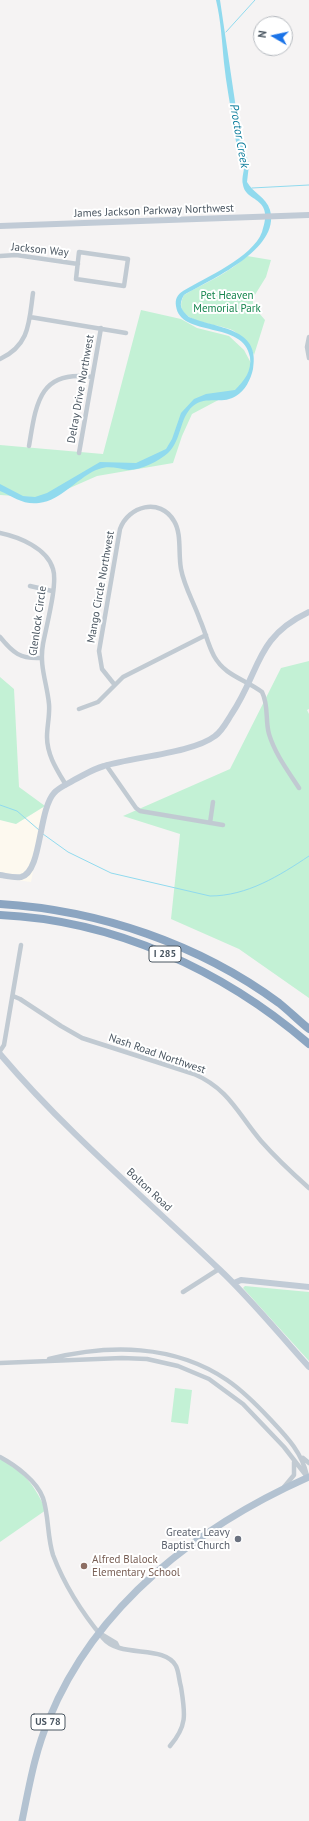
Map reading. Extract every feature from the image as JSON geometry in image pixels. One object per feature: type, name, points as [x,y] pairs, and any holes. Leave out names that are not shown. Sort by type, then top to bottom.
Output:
[{"type":"highway","name":"I 285","points":[[0,904],[38,907],[78,914],[164,940],[202,957],[242,979],[280,1004],[309,1029]]},
{"type":"highway","name":"I 285","points":[[0,915],[37,919],[86,928],[154,949],[193,966],[236,990],[289,1027],[309,1044]]},
{"type":"main road","name":"James Jackson Parkway Northwest","points":[[0,226],[309,215]]},
{"type":"main road","points":[[0,875],[22,877],[29,873],[34,866],[41,826],[50,798],[56,790],[106,765],[206,742],[222,730],[240,702],[261,654],[269,641],[281,629],[309,612]]},
{"type":"main road","name":"Bolton Road","points":[[0,1052],[21,1079],[71,1129],[234,1283],[309,1367]]},
{"type":"main road","points":[[234,1283],[240,1280],[309,1288]]},
{"type":"main road","name":"US 78","points":[[22,1821],[38,1750],[48,1720],[71,1674],[99,1633],[136,1591],[176,1555],[216,1528],[282,1489],[308,1477]]},
{"type":"street","name":"Jackson Way","points":[[79,252],[128,259],[124,286],[76,280],[78,264],[79,252]]},
{"type":"street","name":"Jackson Way","points":[[0,256],[16,255],[78,264]]},
{"type":"street","points":[[0,360],[17,348],[24,339],[34,293]]},
{"type":"street","points":[[30,317],[126,333]]},
{"type":"street","name":"Delray Drive Northwest","points":[[79,453],[101,328]]},
{"type":"street","points":[[309,337],[307,347],[309,358]]},
{"type":"street","points":[[29,446],[36,405],[45,388],[66,376],[78,375],[92,377]]},
{"type":"street","name":"Mango Circle Northwest","points":[[114,684],[102,669],[99,651],[120,529],[126,518],[135,510],[146,507],[157,508],[167,513],[175,521],[178,532],[181,571],[214,656],[221,666],[231,675],[262,692],[270,736],[276,752],[300,788]]},
{"type":"street","name":"Glenlock Circle","points":[[0,533],[23,540],[44,554],[53,570],[52,591],[41,658],[49,703],[48,746],[51,758],[66,785]]},
{"type":"street","points":[[30,586],[52,591]]},
{"type":"street","points":[[79,709],[98,702],[114,684],[123,677],[206,635]]},
{"type":"street","points":[[0,637],[8,647],[20,656],[25,658],[41,658]]},
{"type":"street","points":[[106,765],[136,808],[140,811],[224,825]]},
{"type":"street","points":[[210,823],[213,802]]},
{"type":"street","points":[[0,1052],[4,1045],[21,945]]},
{"type":"street","name":"Nash Road Northwest","points":[[12,996],[20,999],[82,1038],[194,1074],[209,1081],[234,1103],[268,1149],[309,1188]]},
{"type":"street","points":[[183,1292],[219,1269]]},
{"type":"street","points":[[41,1361],[72,1353],[130,1349],[157,1352],[186,1360],[227,1380],[250,1397],[290,1441],[301,1456],[309,1463]]},
{"type":"street","points":[[0,1363],[137,1358],[162,1362],[190,1370],[209,1379],[238,1399],[261,1422],[308,1477]]},
{"type":"street","points":[[301,1456],[308,1477]]},
{"type":"street","points":[[0,1457],[37,1487],[43,1498],[49,1539],[58,1565],[76,1599],[106,1642],[114,1647],[163,1655],[171,1660],[176,1666],[185,1709],[185,1720],[179,1735],[170,1746]]},
{"type":"street","points":[[282,1489],[294,1476],[295,1468],[293,1459]]},
{"type":"shaded area","points":[[45,806],[31,882],[0,878],[0,820],[16,824]]},
{"type":"green space","name":"Pet Heaven Memorial Park","points":[[247,256],[271,260],[266,277],[253,298],[253,306],[265,320],[254,355],[248,345],[235,332],[189,317],[183,311],[181,304],[184,295],[225,273]]},
{"type":"green space","points":[[141,310],[181,319],[197,328],[229,336],[244,350],[252,365],[241,388],[192,414],[182,436],[173,463],[97,476],[47,498],[0,495],[0,445],[103,454]]},
{"type":"green space","points":[[309,661],[309,709],[307,710],[309,714],[309,998],[239,949],[171,919],[180,834],[123,816],[230,769],[281,668]]},
{"type":"green space","points":[[0,677],[14,689],[19,787],[45,806],[16,824],[0,820]]},
{"type":"green space","points":[[245,1286],[309,1292],[309,1361],[243,1288]]},
{"type":"green space","points":[[175,1388],[192,1390],[188,1424],[171,1422]]},
{"type":"green space","points":[[0,1459],[23,1474],[38,1494],[46,1510],[0,1542]]},
{"type":"water","name":"Proctor Creek","points":[[216,0],[220,0],[238,122],[249,165],[247,182],[266,202],[270,210],[270,225],[265,238],[254,251],[225,272],[184,295],[181,302],[181,307],[189,317],[224,328],[244,337],[250,345],[254,355],[251,377],[242,391],[231,399],[203,401],[193,406],[185,417],[173,448],[155,462],[134,470],[110,467],[99,469],[92,472],[55,498],[47,501],[28,503],[19,500],[0,491],[0,484],[23,496],[35,497],[47,493],[100,462],[136,463],[166,449],[172,439],[181,413],[194,399],[206,394],[235,390],[249,371],[250,357],[245,345],[236,338],[225,333],[188,322],[180,316],[176,306],[176,299],[181,293],[227,266],[249,250],[257,241],[262,232],[265,220],[265,212],[262,206],[245,191],[243,185],[242,179],[244,164],[239,154],[235,134]]},
{"type":"waterway","points":[[226,32],[255,0]]},
{"type":"waterway","points":[[252,188],[309,185]]},
{"type":"waterway","points":[[0,805],[17,811],[39,830]]},
{"type":"waterway","points":[[43,834],[68,852],[111,873],[210,896],[237,893],[250,889],[286,871],[309,856]]},
{"type":"place","name":"Greater Leavy Baptist Church","points":[[238,1539]]},
{"type":"place","name":"Alfred Blalock Elementary School","points":[[84,1566]]}]
